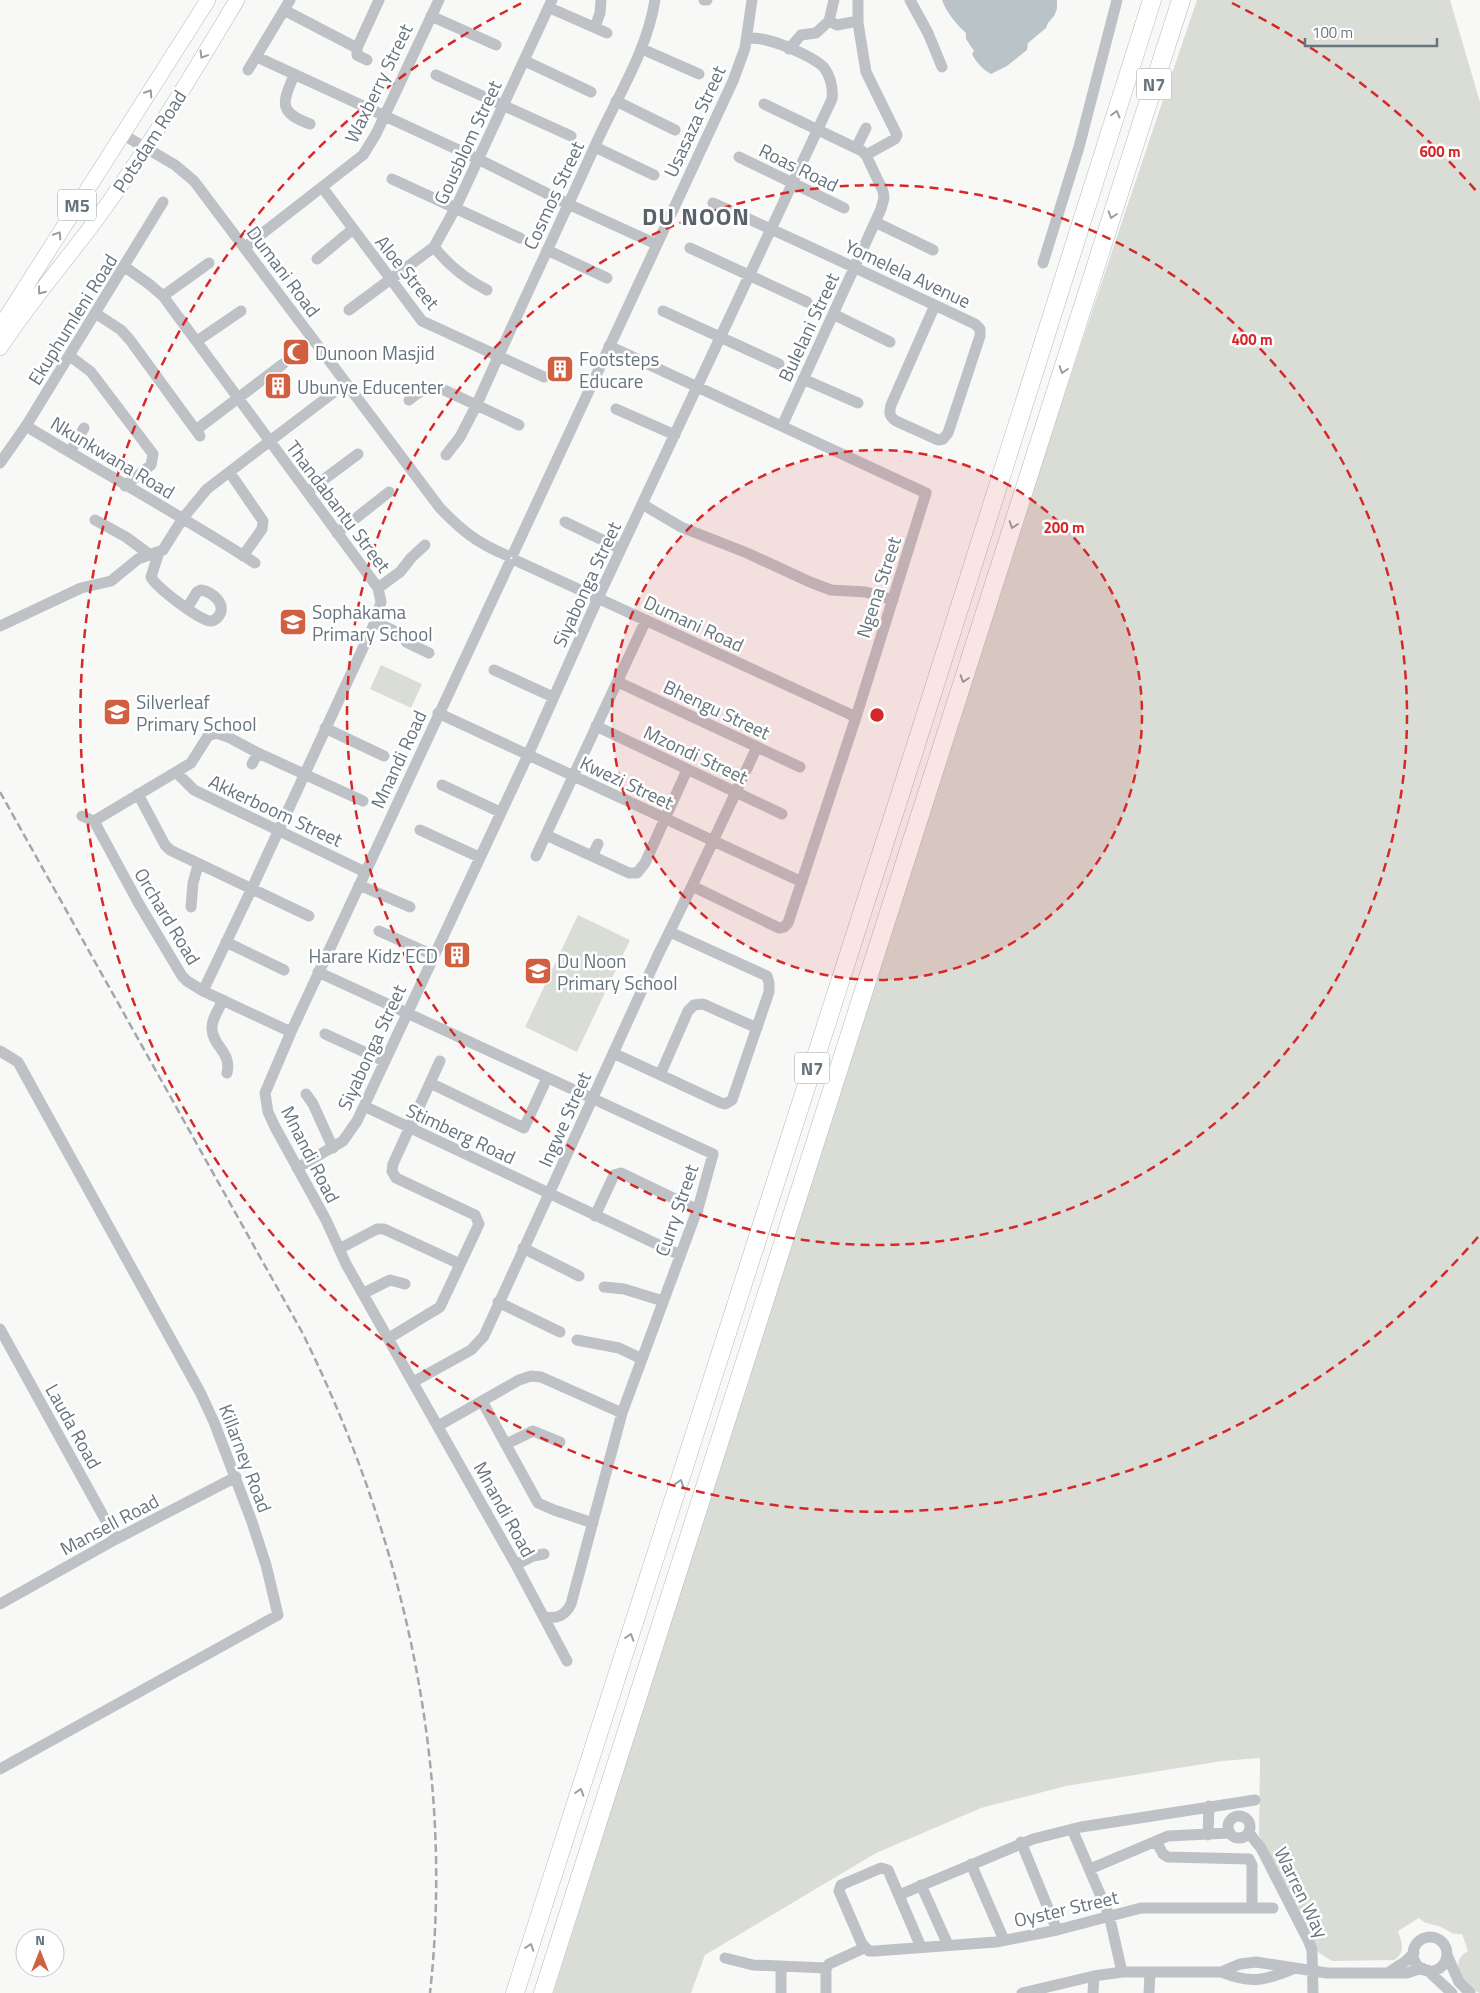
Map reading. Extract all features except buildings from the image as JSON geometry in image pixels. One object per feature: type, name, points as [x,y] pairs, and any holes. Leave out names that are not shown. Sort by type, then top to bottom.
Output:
[{"type":"highway","points":[[1124,85],[1140,0]]},
{"type":"highway","name":"N7","points":[[515,1993],[923,723],[1152,0]]},
{"type":"highway","name":"N7","points":[[543,1993],[1181,0]]},
{"type":"highway","points":[[1127,169],[1137,161],[1190,0]]},
{"type":"main road","name":"Potsdam Road","points":[[0,327],[208,0]]},
{"type":"main road","name":"Potsdam Road","points":[[0,348],[26,310],[93,224],[145,148],[237,0]]},
{"type":"street","points":[[367,60],[356,55],[356,48],[379,0]]},
{"type":"street","name":"Waxberry Street","points":[[245,247],[363,155],[370,146],[385,116],[439,0]]},
{"type":"street","points":[[595,27],[602,0]]},
{"type":"street","name":"Cosmos Street","points":[[446,455],[460,436],[477,404],[568,204],[642,49],[655,0]]},
{"type":"street","name":"Usasaza Street","points":[[511,558],[733,81],[747,38],[752,0]]},
{"type":"street","points":[[790,49],[800,35],[816,33],[829,21],[834,0]]},
{"type":"street","points":[[764,104],[861,151],[895,139],[897,135],[866,72],[858,21],[858,0]]},
{"type":"street","points":[[910,0],[928,33],[942,67]]},
{"type":"street","points":[[1044,263],[1078,147],[1117,0]]},
{"type":"street","points":[[551,4],[607,33]]},
{"type":"street","name":"Gousblom Street","points":[[348,310],[434,247],[456,207],[551,4]]},
{"type":"street","points":[[248,70],[258,57],[287,5],[356,48]]},
{"type":"street","points":[[431,16],[496,45]]},
{"type":"street","points":[[829,21],[838,25],[858,21]]},
{"type":"street","name":"Siyabonga Street","points":[[297,1168],[342,1141],[350,1132],[364,1106],[528,755],[598,598],[832,99],[830,77],[821,65],[765,39],[747,38]]},
{"type":"street","points":[[642,49],[699,74]]},
{"type":"street","points":[[258,57],[656,244]]},
{"type":"street","points":[[525,61],[591,92]]},
{"type":"street","points":[[294,75],[285,98],[286,106],[293,116],[310,124]]},
{"type":"street","points":[[436,75],[571,136]]},
{"type":"street","points":[[616,101],[675,130]]},
{"type":"street","points":[[861,151],[866,128]]},
{"type":"street","name":"Dumani Road","points":[[122,134],[175,165],[194,181],[440,508],[472,538],[487,547],[856,718]]},
{"type":"street","points":[[595,147],[654,176]]},
{"type":"street","name":"Bulelani Street","points":[[782,426],[883,204],[884,195],[861,151]]},
{"type":"street","name":"Roas Road","points":[[739,157],[844,208]]},
{"type":"street","points":[[392,179],[520,238]]},
{"type":"street","name":"Aloe Street","points":[[322,187],[422,321],[544,377]]},
{"type":"street","name":"Ekuphumleni Road","points":[[0,463],[26,426],[70,356],[94,313],[125,267],[163,202]]},
{"type":"street","name":"Yomelela Avenue","points":[[714,203],[855,267],[935,305],[975,324],[980,333],[948,434],[943,439],[934,439],[896,421],[890,415],[891,405],[935,305]]},
{"type":"street","points":[[875,222],[933,250]]},
{"type":"street","points":[[317,259],[353,230]]},
{"type":"street","points":[[434,247],[454,269],[487,290]]},
{"type":"street","points":[[690,248],[807,302]]},
{"type":"street","points":[[547,250],[606,278]]},
{"type":"street","points":[[162,296],[209,263]]},
{"type":"street","name":"Thandabantu Street","points":[[125,267],[162,296],[197,341],[238,400],[378,588],[381,602],[375,622],[203,991]]},
{"type":"street","points":[[197,341],[241,311]]},
{"type":"street","points":[[663,311],[779,364]]},
{"type":"street","points":[[94,313],[121,330],[130,340],[198,433],[283,364]]},
{"type":"street","points":[[833,314],[890,342]]},
{"type":"street","name":"Ngena Street","points":[[609,346],[926,493],[856,718],[790,918],[786,925],[779,928],[692,886]]},
{"type":"street","points":[[70,356],[91,372],[153,454],[151,465],[125,486]]},
{"type":"street","points":[[804,379],[858,403]]},
{"type":"street","points":[[0,626],[80,588],[112,581],[138,559],[158,552],[207,489],[346,383]]},
{"type":"street","points":[[408,400],[422,390],[434,387],[451,392],[519,425]]},
{"type":"street","points":[[616,409],[675,435]]},
{"type":"street","name":"Nkunkwana Road","points":[[26,426],[125,486],[183,518],[255,563]]},
{"type":"street","points":[[70,452],[84,428]]},
{"type":"street","points":[[307,492],[358,454]]},
{"type":"street","points":[[230,473],[263,521],[262,529],[243,556]]},
{"type":"street","points":[[337,533],[389,492]]},
{"type":"street","points":[[642,504],[681,526],[810,582],[831,590],[866,592],[893,600]]},
{"type":"street","points":[[95,520],[126,538],[158,552]]},
{"type":"street","points":[[565,522],[621,549]]},
{"type":"street","points":[[378,588],[400,572],[425,545]]},
{"type":"street","points":[[158,552],[158,560],[152,579],[166,593],[187,608]]},
{"type":"street","name":"Mnandi Road","points":[[511,558],[318,972],[265,1093],[268,1112],[326,1220],[339,1249],[516,1565],[567,1661]]},
{"type":"street","points":[[536,856],[646,620]]},
{"type":"street","points":[[375,622],[405,636],[406,642],[429,653]]},
{"type":"street","points":[[494,670],[553,697]]},
{"type":"street","name":"Bhengu Street","points":[[618,682],[800,767]]},
{"type":"street","name":"Kwezi Street","points":[[438,714],[802,882]]},
{"type":"street","name":"Mzondi Street","points":[[596,726],[782,814]]},
{"type":"street","points":[[325,728],[384,756]]},
{"type":"street","points":[[82,816],[94,821],[176,773],[191,763],[208,736],[216,733],[363,802]]},
{"type":"street","name":"Ingwe Street","points":[[413,1382],[477,1345],[484,1336],[613,1053],[757,747]]},
{"type":"street","points":[[252,764],[258,753]]},
{"type":"street","points":[[546,835],[639,879],[687,770]]},
{"type":"street","name":"Akkerboom Street","points":[[176,773],[194,790],[365,872]]},
{"type":"street","points":[[442,785],[500,812]]},
{"type":"street","points":[[138,794],[165,845],[175,853],[310,916]]},
{"type":"street","name":"Orchard Road","points":[[94,821],[178,970],[187,981],[203,991],[291,1032]]},
{"type":"street","points":[[420,830],[479,857]]},
{"type":"street","points":[[592,856],[598,844]]},
{"type":"street","points":[[191,907],[193,883],[198,864]]},
{"type":"street","points":[[359,885],[410,907]]},
{"type":"street","points":[[379,931],[433,955]]},
{"type":"street","points":[[613,1053],[721,1103],[729,1103],[770,987],[767,976],[670,932]]},
{"type":"street","points":[[226,942],[284,970]]},
{"type":"street","name":"Curry Street","points":[[318,972],[713,1154],[698,1210],[622,1413],[571,1604],[567,1611],[558,1617],[544,1617]]},
{"type":"street","points":[[223,1000],[213,1022],[212,1029],[228,1062],[227,1073]]},
{"type":"street","points":[[660,1074],[688,1011],[694,1004],[703,1004],[757,1028]]},
{"type":"street","points":[[325,1034],[384,1061]]},
{"type":"street","name":"Killarney Road","points":[[0,1051],[18,1062],[200,1392],[236,1477],[266,1565],[278,1616],[0,1768]]},
{"type":"street","points":[[389,1338],[438,1309],[477,1228],[478,1220],[475,1215],[393,1175],[392,1168],[440,1061]]},
{"type":"street","points":[[430,1083],[526,1134],[547,1078]]},
{"type":"street","points":[[306,1094],[313,1104],[333,1148]]},
{"type":"street","name":"Stimberg Road","points":[[364,1106],[409,1129],[680,1255]]},
{"type":"street","points":[[595,1216],[614,1176],[621,1173],[698,1210]]},
{"type":"street","points":[[339,1249],[377,1229],[384,1229],[460,1264]]},
{"type":"street","points":[[524,1248],[579,1276]]},
{"type":"street","points":[[364,1293],[390,1280],[405,1284]]},
{"type":"street","points":[[604,1287],[624,1288],[663,1301]]},
{"type":"street","points":[[498,1302],[560,1332]]},
{"type":"street","name":"Lauda Road","points":[[0,1329],[116,1539]]},
{"type":"street","points":[[578,1340],[619,1348],[642,1359]]},
{"type":"street","points":[[438,1426],[518,1380],[531,1376],[540,1377],[622,1413]]},
{"type":"street","points":[[482,1401],[538,1502],[554,1510],[593,1523]]},
{"type":"street","points":[[506,1444],[533,1431],[560,1442]]},
{"type":"street","name":"Mansell Road","points":[[2,1600],[236,1477]]},
{"type":"street","points":[[516,1565],[533,1556],[544,1554]]},
{"type":"street","points":[[899,1894],[1021,1842],[1072,1829],[1255,1800]]},
{"type":"street","points":[[1208,1806],[1208,1835]]},
{"type":"street","name":"Warren Way","points":[[1229,1833],[1229,1822],[1234,1817],[1242,1816],[1250,1823],[1249,1834],[1261,1848],[1312,1950],[1313,1993]]},
{"type":"street","points":[[1072,1829],[1109,1915],[1122,1972]]},
{"type":"street","points":[[1090,1869],[1173,1835],[1229,1833],[1239,1839],[1249,1834]]},
{"type":"street","points":[[1156,1841],[1163,1854],[1168,1857],[1249,1859],[1252,1865],[1252,1908]]},
{"type":"street","points":[[1021,1842],[1057,1930]]},
{"type":"street","points":[[971,1864],[1004,1940]]},
{"type":"street","points":[[866,1949],[839,1891],[841,1885],[885,1868],[888,1870],[899,1894],[921,1947]]},
{"type":"street","points":[[921,1885],[948,1945]]},
{"type":"street","name":"Oyster Street","points":[[826,1968],[829,1964],[866,1949],[921,1947],[1004,1940],[1057,1930],[1109,1915],[1148,1908],[1272,1908]]},
{"type":"street","points":[[1389,1972],[1406,1961],[1414,1953],[1417,1944],[1429,1937],[1442,1942],[1459,1982],[1470,1993]]},
{"type":"street","points":[[1414,1953],[1416,1962],[1452,1993]]},
{"type":"street","points":[[1221,1972],[1244,1963],[1263,1963],[1327,1973],[1407,1973],[1440,1967],[1446,1960],[1447,1955]]},
{"type":"street","points":[[725,1958],[753,1965],[781,1967],[818,1966],[826,1968],[826,1993]]},
{"type":"street","points":[[781,1967],[781,1993]]},
{"type":"street","points":[[1022,1993],[1094,1976],[1122,1972],[1221,1972],[1240,1979],[1257,1981],[1271,1978],[1295,1968]]},
{"type":"street","points":[[1149,1993],[1150,1972]]},
{"type":"street","points":[[1093,1993],[1094,1976]]},
{"type":"shaded area","points":[[942,0],[1057,0],[1057,9],[1046,28],[1028,43],[1027,50],[1007,66],[991,74],[983,68],[972,54],[974,51],[966,39],[966,33],[952,18]]},
{"type":"shaded area","points":[[1197,0],[1450,0],[1480,102],[1480,1993],[1468,1985],[1458,1968],[1459,1961],[1468,1951],[1462,1934],[1453,1933],[1426,1923],[1419,1918],[1398,1931],[1402,1950],[1394,1960],[1332,1961],[1319,1953],[1259,1835],[1260,1758],[1222,1761],[1066,1786],[981,1808],[876,1853],[705,1955],[691,1993],[553,1993],[950,746],[1113,248]]},
{"type":"shaded area","points":[[381,665],[422,684],[411,708],[370,689]]},
{"type":"shaded area","points":[[578,915],[630,940],[577,1052],[525,1027]]},
{"type":"railway","points":[[0,792],[302,1332],[338,1410],[368,1489],[393,1571],[413,1654],[427,1738],[435,1823],[436,1908],[430,1993]]},
{"type":"place","name":"Dunoon Masjid","points":[[296,352]]},
{"type":"place","name":"Footsteps Educare","points":[[560,369]]},
{"type":"place","name":"Ubunye Educenter","points":[[278,386]]},
{"type":"place","name":"Sophakama Primary School","points":[[293,622]]},
{"type":"place","name":"Silverleaf Primary School","points":[[117,712]]},
{"type":"place","name":"Harare Kidz ECD","points":[[457,955]]},
{"type":"place","name":"Du Noon Primary School","points":[[538,971]]},
{"type":"district","name":"DU NOON","points":[[696,216]]}]
